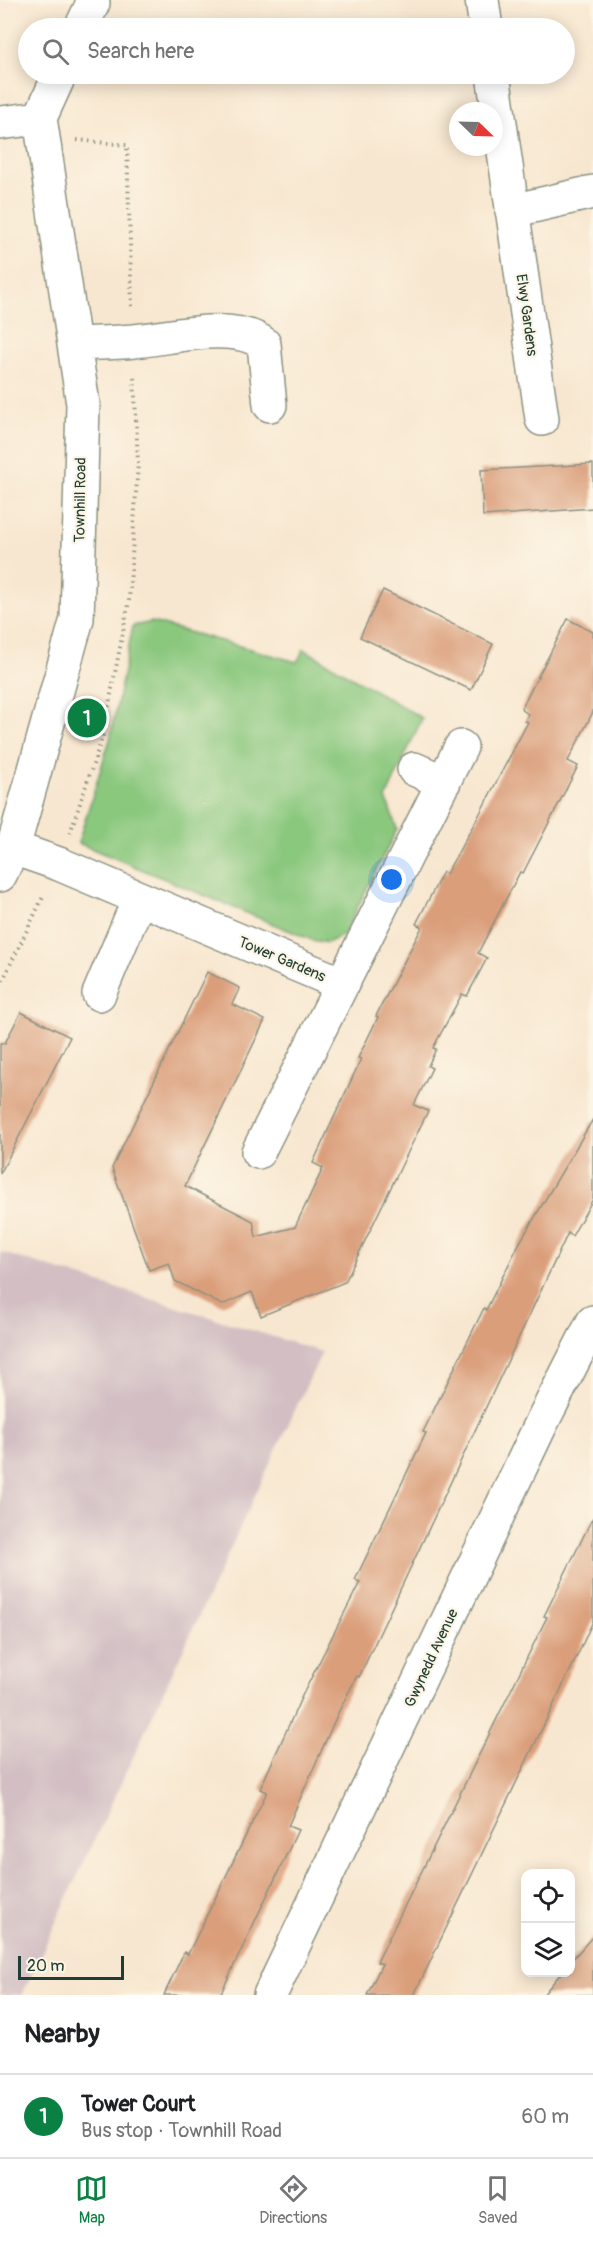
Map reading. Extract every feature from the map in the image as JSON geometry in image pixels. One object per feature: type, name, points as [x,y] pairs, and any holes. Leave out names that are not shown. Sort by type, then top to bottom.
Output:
[{"type":"street","points":[[86,18],[93,3],[92,0]]},
{"type":"street","points":[[482,0],[485,18]]},
{"type":"street","points":[[0,123],[40,118],[55,84]]},
{"type":"street","name":"Elwy Gardens","points":[[494,84],[542,419]]},
{"type":"street","name":"Townhill Road","points":[[7,861],[77,619],[83,404],[40,118]]},
{"type":"street","points":[[512,211],[593,192]]},
{"type":"street","points":[[74,344],[133,341],[224,331],[255,336],[264,344],[270,405]]},
{"type":"street","name":"Tower Gardens","points":[[7,861],[59,864],[342,984],[461,747]]},
{"type":"street","points":[[414,769],[444,782]]},
{"type":"street","points":[[99,994],[139,899]]},
{"type":"street","points":[[258,1152],[342,984]]},
{"type":"street","name":"Gwynedd Avenue","points":[[270,1995],[542,1422],[593,1322]]},
{"type":"shaded area","points":[[0,1252],[322,1352],[22,1995],[0,1995]]},
{"type":"green space","points":[[152,622],[297,662],[304,649],[422,718],[386,798],[397,829],[343,936],[327,943],[312,940],[78,843],[110,739],[133,626]]},
{"type":"building","points":[[593,464],[593,508],[483,516],[481,470]]},
{"type":"building","points":[[383,590],[493,644],[471,690],[360,637]]},
{"type":"building","points":[[568,619],[593,632],[593,712],[568,761],[578,766],[523,873],[520,872],[478,953],[487,958],[467,996],[462,994],[433,1048],[436,1049],[428,1066],[432,1068],[414,1105],[428,1111],[345,1282],[261,1316],[252,1292],[222,1305],[175,1281],[169,1263],[149,1270],[112,1168],[207,972],[240,988],[232,1004],[265,1020],[185,1186],[253,1221],[256,1237],[295,1227],[323,1168],[313,1163],[361,1059],[358,1058],[378,1017],[376,1016],[422,927],[416,924],[443,872],[446,874],[479,815],[528,722],[525,721],[528,714],[521,709]]},
{"type":"building","points":[[21,1012],[70,1037],[0,1174],[0,1043],[5,1043]]},
{"type":"building","points":[[593,1119],[593,1199],[572,1236],[568,1233],[359,1677],[357,1676],[338,1713],[288,1826],[298,1830],[220,1995],[164,1995],[184,1952],[188,1954],[267,1792],[260,1789],[302,1696],[360,1582],[355,1580],[426,1433],[423,1432],[484,1308],[486,1310],[520,1242]]},
{"type":"building","points":[[593,1517],[593,1621],[578,1654],[414,1995],[367,1995],[382,1964],[377,1962],[547,1617],[544,1616]]},
{"type":"building","points":[[593,1936],[593,1995],[543,1995],[558,1977],[575,1977],[575,1956]]},
{"type":"place","name":"Tower Court","points":[[87,718]]}]
